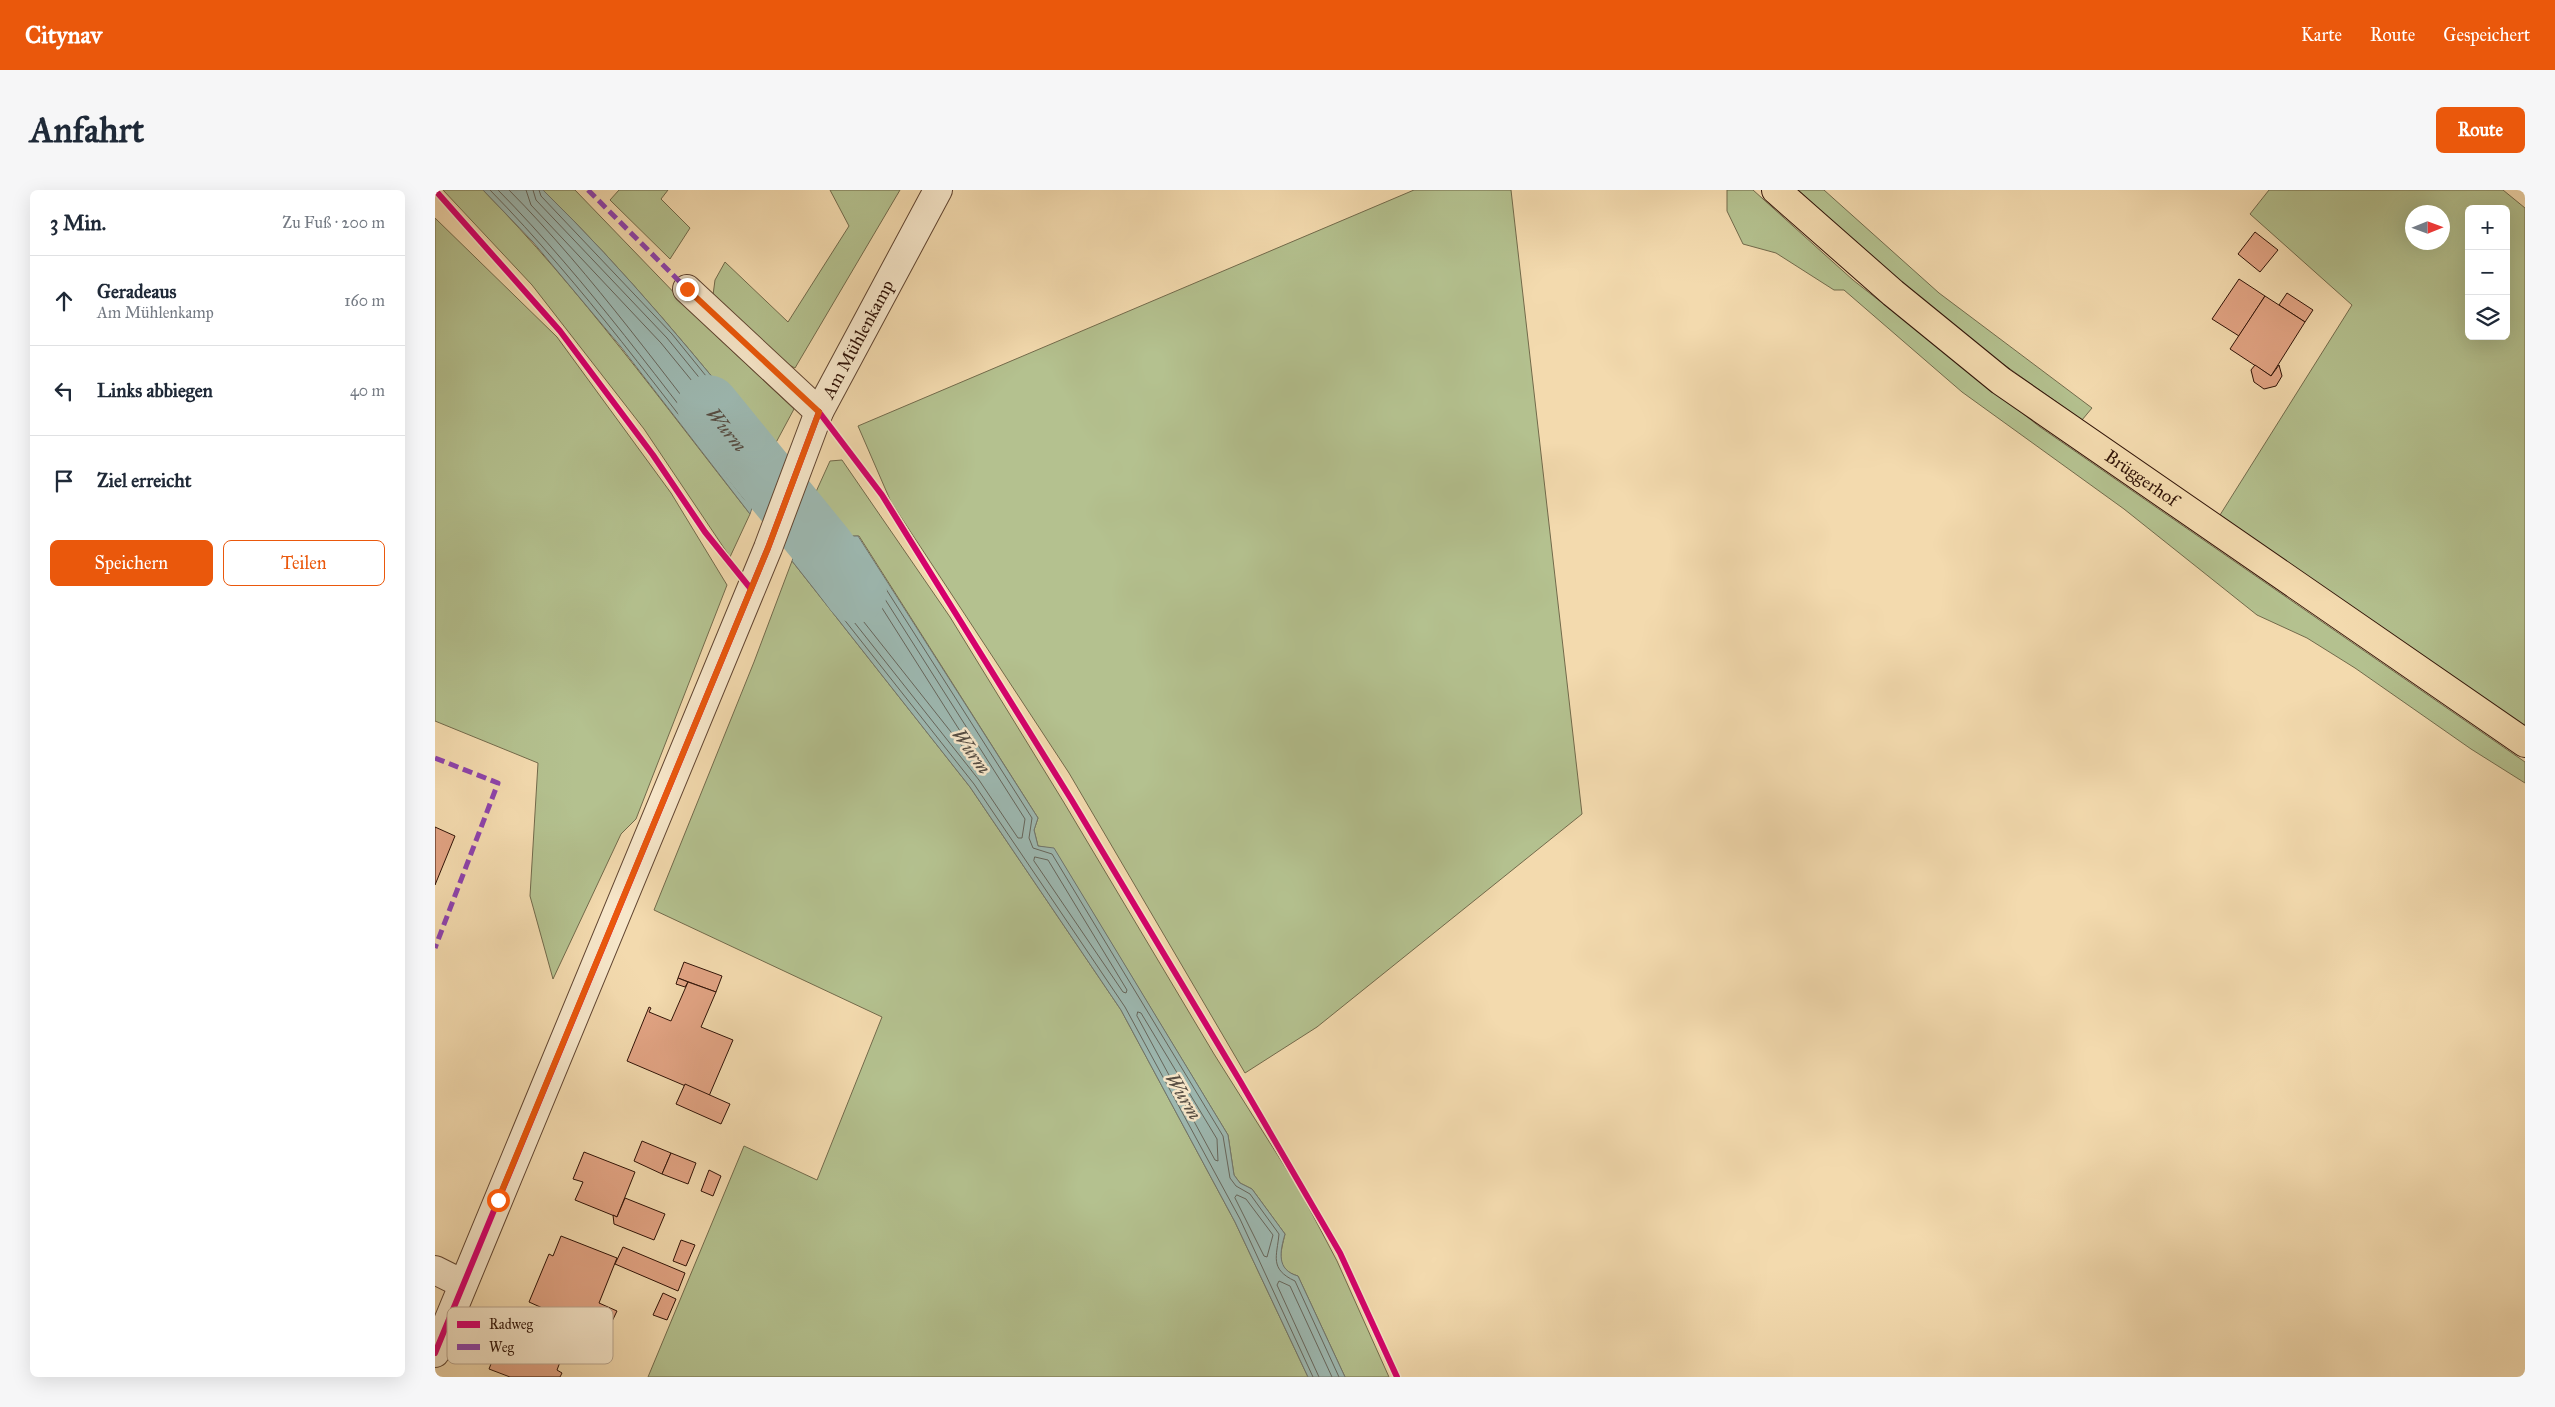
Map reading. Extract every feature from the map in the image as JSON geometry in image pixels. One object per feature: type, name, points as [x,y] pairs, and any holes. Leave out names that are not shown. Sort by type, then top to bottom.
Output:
[{"type":"main road","name":"Brüggerhof","points":[[1776,190],[1893,293],[2001,380],[2525,743]]},
{"type":"street","name":"Am Mühlenkamp","points":[[454,1307],[768,548],[819,412],[938,190]]},
{"type":"street","points":[[687,289],[819,412]]},
{"type":"street","points":[[435,1270],[463,1284]]},
{"type":"street","name":"Am Mühlenkamp","points":[[435,1353],[447,1323]]},
{"type":"green space","points":[[443,190],[483,190],[588,307],[750,514],[730,557],[644,429],[532,285]]},
{"type":"green space","points":[[543,190],[575,190],[712,332],[794,409],[772,450],[633,284]]},
{"type":"green space","points":[[619,190],[668,190],[661,199],[690,228],[670,259],[610,200]]},
{"type":"green space","points":[[830,190],[900,190],[795,368],[758,349],[713,295],[715,280],[725,262],[788,322],[849,226]]},
{"type":"green space","points":[[1414,190],[1511,190],[1582,814],[1317,1027],[1245,1073],[1069,773],[891,502],[858,426]]},
{"type":"green space","points":[[1727,190],[1753,190],[1853,280],[2040,427],[2525,762],[2525,783],[2471,749],[2355,668],[2307,638],[2257,615],[2124,509],[1962,392],[1844,290],[1834,290],[1776,253],[1743,244],[1727,211]]},
{"type":"green space","points":[[1798,190],[1824,190],[1939,293],[2092,408],[2082,420],[1965,337],[1919,300]]},
{"type":"green space","points":[[2269,190],[2503,190],[2525,208],[2525,728],[2220,515],[2352,305],[2250,214]]},
{"type":"green space","points":[[435,218],[557,337],[671,493],[727,585],[636,819],[621,834],[553,979],[530,896],[538,763],[435,721]]},
{"type":"green space","points":[[842,460],[950,617],[1063,801],[1214,1054],[1299,1189],[1337,1261],[1389,1377],[1345,1377],[1298,1276],[1290,1273],[1282,1264],[1281,1253],[1285,1234],[1252,1189],[1240,1183],[1234,1175],[1228,1135],[1054,849],[1038,846],[1034,830],[1038,818],[859,536],[833,533],[828,531],[819,521],[810,505],[830,461]]},
{"type":"green space","points":[[792,561],[970,787],[1121,1010],[1235,1222],[1308,1377],[648,1377],[744,1146],[817,1180],[882,1017],[654,910],[754,662]]},
{"type":"water","points":[[483,190],[543,190],[633,284],[717,383],[772,450],[750,514],[621,347],[533,242]]},
{"type":"water","points":[[810,505],[818,521],[828,530],[840,535],[858,536],[1038,818],[1034,830],[1038,846],[1054,848],[1228,1135],[1234,1175],[1240,1183],[1252,1189],[1285,1234],[1281,1253],[1283,1265],[1291,1273],[1298,1276],[1345,1377],[1308,1377],[1235,1222],[1121,1010],[970,787],[792,561]]},
{"type":"building","points":[[2255,232],[2278,250],[2260,272],[2238,254]]},
{"type":"building","points":[[2239,279],[2265,296],[2239,336],[2212,319]]},
{"type":"building","points":[[2287,293],[2313,310],[2305,322],[2279,305]]},
{"type":"building","points":[[2265,296],[2305,322],[2271,376],[2230,349]]},
{"type":"building","points":[[2255,365],[2271,376],[2279,365],[2282,376],[2276,386],[2264,389],[2254,382],[2251,370]]},
{"type":"building","points":[[435,827],[455,836],[435,885]]},
{"type":"building","points":[[684,962],[722,976],[716,992],[678,978]]},
{"type":"building","points":[[678,978],[688,982],[685,987],[676,984]]},
{"type":"building","points":[[688,982],[716,992],[701,1027],[733,1040],[709,1096],[627,1061],[649,1007],[651,1008],[649,1012],[671,1021]]},
{"type":"building","points":[[685,1084],[730,1104],[721,1124],[676,1104]]},
{"type":"building","points":[[642,1141],[671,1153],[662,1174],[634,1161]]},
{"type":"building","points":[[584,1152],[635,1172],[617,1217],[575,1200],[583,1182],[573,1179]]},
{"type":"building","points":[[671,1153],[696,1163],[688,1184],[662,1174]]},
{"type":"building","points":[[709,1170],[721,1176],[713,1196],[701,1191]]},
{"type":"building","points":[[625,1198],[665,1214],[654,1240],[614,1224],[613,1215],[617,1217]]},
{"type":"building","points":[[561,1236],[617,1258],[599,1303],[608,1307],[540,1307],[529,1302],[549,1254],[553,1256]]},
{"type":"building","points":[[681,1240],[695,1245],[686,1266],[673,1261]]},
{"type":"building","points":[[623,1247],[685,1273],[678,1291],[615,1264]]},
{"type":"building","points":[[663,1293],[676,1299],[667,1320],[653,1315]]},
{"type":"building","points":[[613,1309],[617,1311],[613,1319]]},
{"type":"building","points":[[491,1364],[559,1364],[557,1370],[562,1373],[560,1377],[510,1377],[489,1369]]},
{"type":"waterway","name":"Wurm","points":[[708,406],[822,546],[856,592]]},
{"type":"marked path","points":[[588,190],[687,289]]},
{"type":"marked path","points":[[435,758],[498,783],[435,948]]},
{"type":"cycle path","points":[[435,190],[560,331],[653,455],[705,532],[751,589]]},
{"type":"cycle path","points":[[819,412],[882,495],[1071,799],[1240,1081],[1340,1253],[1397,1377]]},
{"type":"cycle path","points":[[454,1307],[768,548],[819,412]]},
{"type":"cycle path","points":[[435,1353],[447,1324]]},
{"type":"route","points":[[498,1200],[768,548],[819,412],[687,289]]}]
